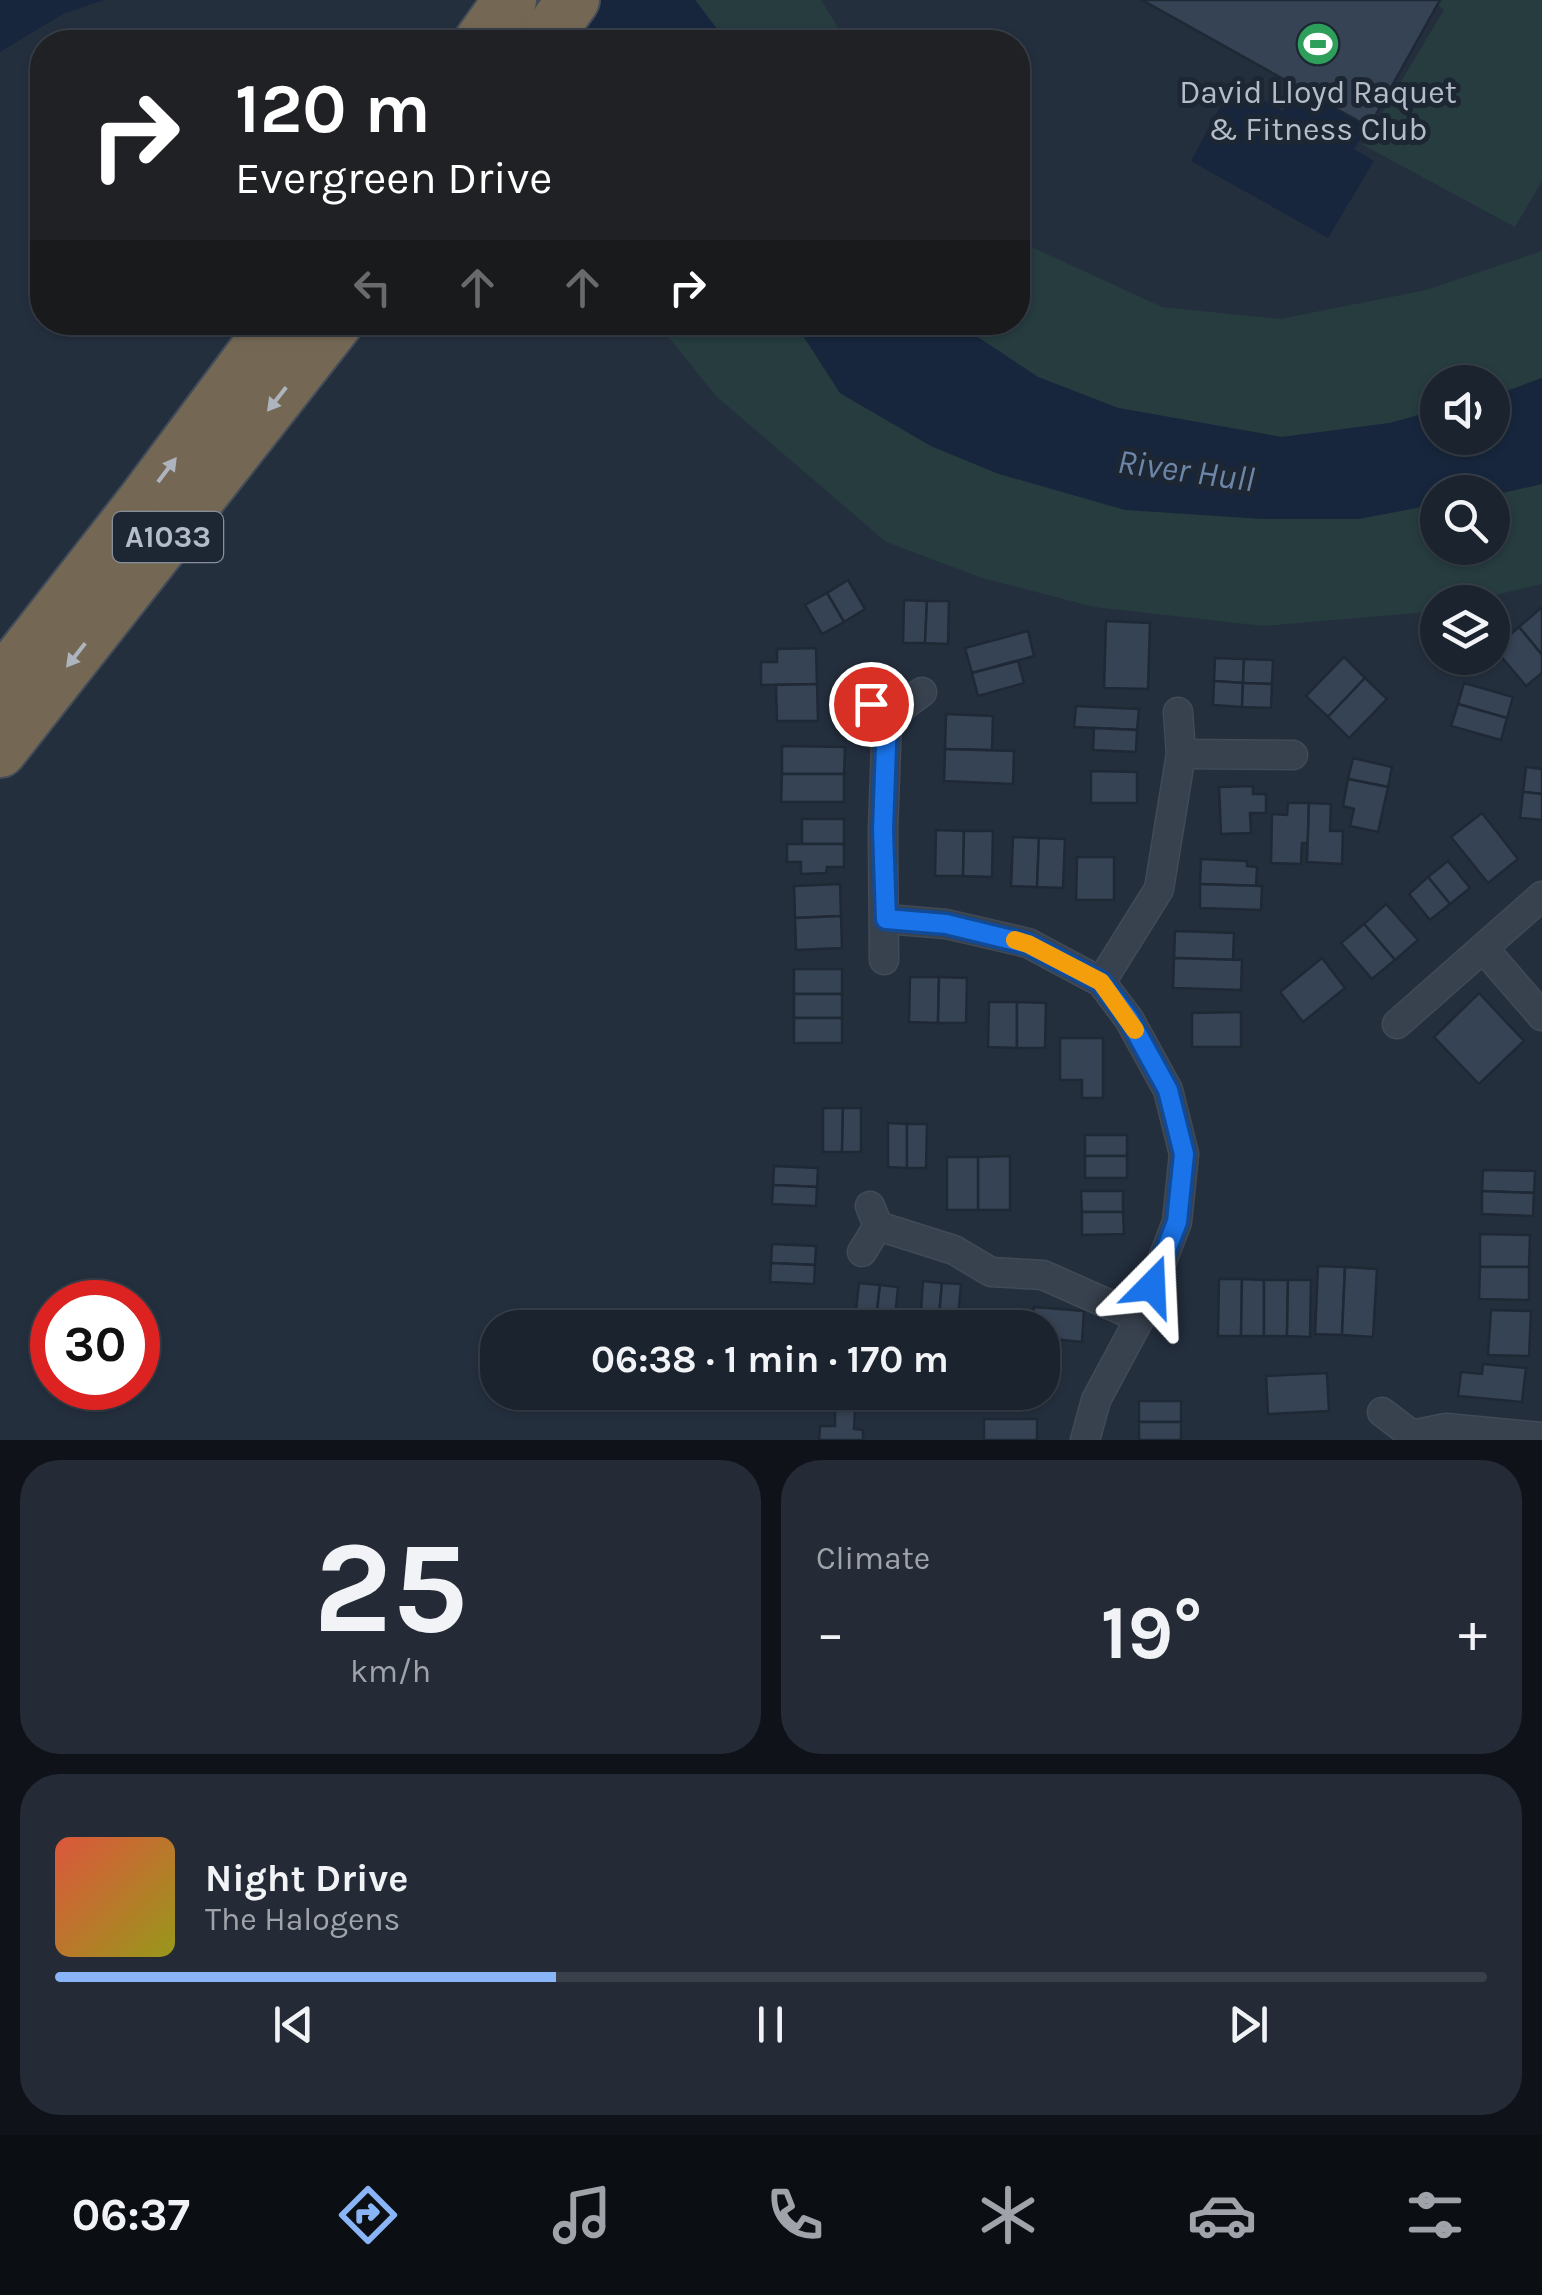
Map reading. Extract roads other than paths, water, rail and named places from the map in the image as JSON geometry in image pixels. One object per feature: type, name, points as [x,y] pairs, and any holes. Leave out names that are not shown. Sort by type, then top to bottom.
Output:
[{"type":"highway","points":[[489,30],[510,0]]},
{"type":"highway","points":[[552,30],[573,0]]},
{"type":"highway","name":"A1033","points":[[0,685],[144,502],[266,335]]},
{"type":"highway","name":"A1033","points":[[0,750],[327,335]]},
{"type":"street","points":[[855,690],[887,718]]},
{"type":"street","points":[[887,718],[922,692]]},
{"type":"street","points":[[1101,982],[1158,889],[1181,754],[1178,712]]},
{"type":"street","points":[[884,960],[887,718]]},
{"type":"street","points":[[1181,754],[1293,755]]},
{"type":"street","points":[[1397,1024],[1542,896]]},
{"type":"street","points":[[886,919],[946,924],[1028,944],[1101,982],[1129,1019],[1168,1090],[1184,1154],[1177,1222],[1140,1318],[1096,1400],[1085,1440]]},
{"type":"street","points":[[1484,949],[1542,1016]]},
{"type":"street","points":[[862,1252],[874,1216],[954,1250],[991,1272],[1043,1275],[1140,1318]]},
{"type":"street","points":[[1382,1412],[1412,1438],[1446,1428],[1542,1436]]},
{"type":"water","points":[[0,0],[104,0],[30,30],[30,34],[0,52]]},
{"type":"water","points":[[483,0],[695,0],[718,30],[530,30]]},
{"type":"water","points":[[1233,83],[1283,111],[1299,88],[1369,127],[1354,149],[1374,161],[1328,238],[1191,161]]},
{"type":"water","name":"River Hull","points":[[803,335],[975,335],[1038,377],[1118,408],[1282,437],[1390,423],[1420,415],[1420,455],[1510,455],[1510,390],[1542,378],[1542,484],[1510,491],[1510,475],[1420,475],[1420,507],[1358,519],[1263,519],[1125,510],[999,474],[931,446],[840,393]]},
{"type":"place","name":"David Lloyd Raquet & Fitness Club","points":[[1318,44]]}]
